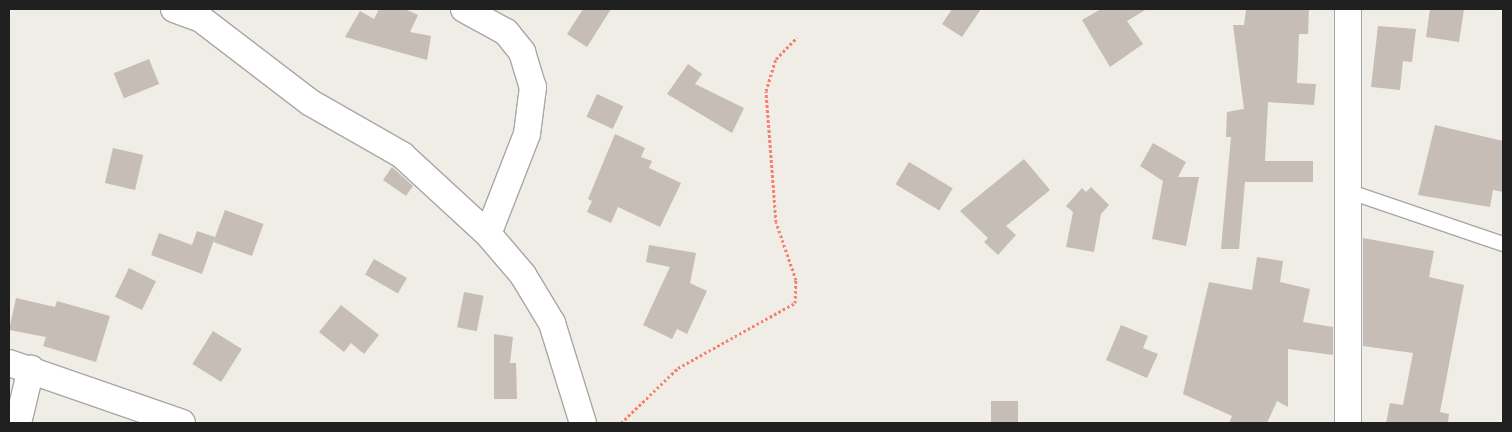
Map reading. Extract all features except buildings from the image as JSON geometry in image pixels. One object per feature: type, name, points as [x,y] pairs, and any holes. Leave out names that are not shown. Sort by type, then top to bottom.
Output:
[{"type":"street","points":[[174,9],[198,14],[311,103],[402,155],[488,234],[522,275],[552,324],[583,423]]},
{"type":"street","points":[[464,9],[506,32],[522,52],[532,87],[527,134],[488,234]]},
{"type":"street","points":[[1348,9],[1350,192],[1348,423]]},
{"type":"street","points":[[18,423],[20,366],[182,423]]},
{"type":"lane","points":[[1350,192],[1503,244]]},
{"type":"path","points":[[621,423],[678,368],[795,303],[796,280],[776,222],[766,92],[776,58],[797,37]]}]
